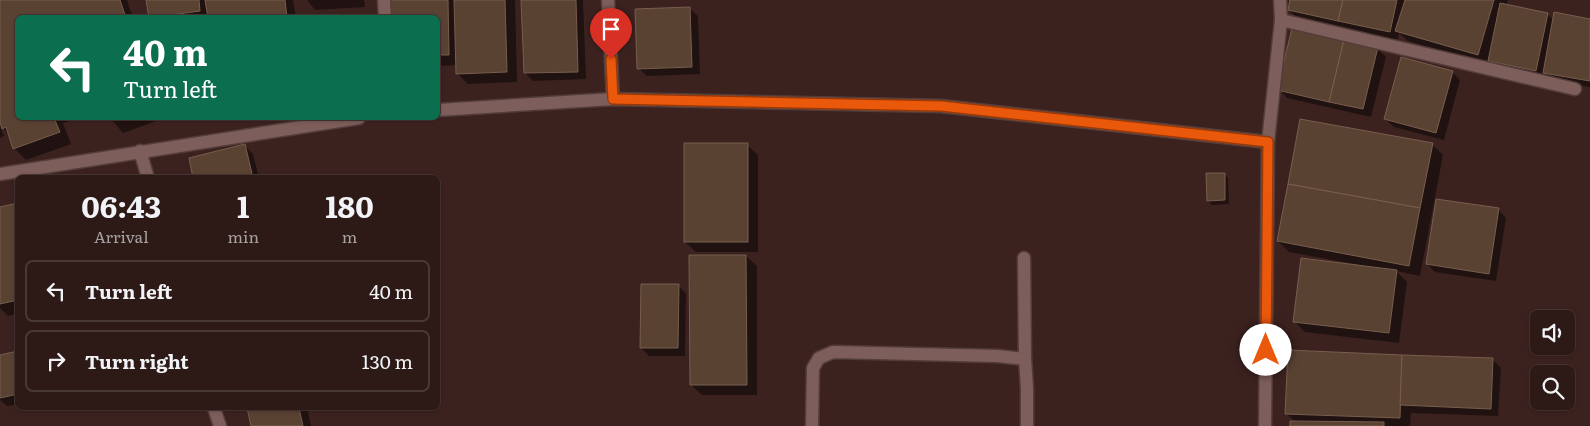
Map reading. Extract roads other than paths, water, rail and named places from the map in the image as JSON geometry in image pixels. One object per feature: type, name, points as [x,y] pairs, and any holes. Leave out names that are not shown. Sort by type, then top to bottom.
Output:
[{"type":"street","points":[[384,0],[385,15]]},
{"type":"street","points":[[608,0],[613,99]]},
{"type":"street","points":[[1265,426],[1268,142],[1281,20],[1280,0]]},
{"type":"street","points":[[1281,20],[1575,89]]},
{"type":"street","points":[[440,110],[613,99],[941,106],[1268,142]]},
{"type":"street","points":[[0,174],[140,150],[345,120]]},
{"type":"street","points":[[140,150],[147,175]]},
{"type":"street","points":[[1024,258],[1025,359],[1028,388],[1027,426]]},
{"type":"street","points":[[812,426],[813,368],[819,358],[833,352],[997,356],[1025,359]]},
{"type":"street","points":[[215,410],[220,426]]}]
